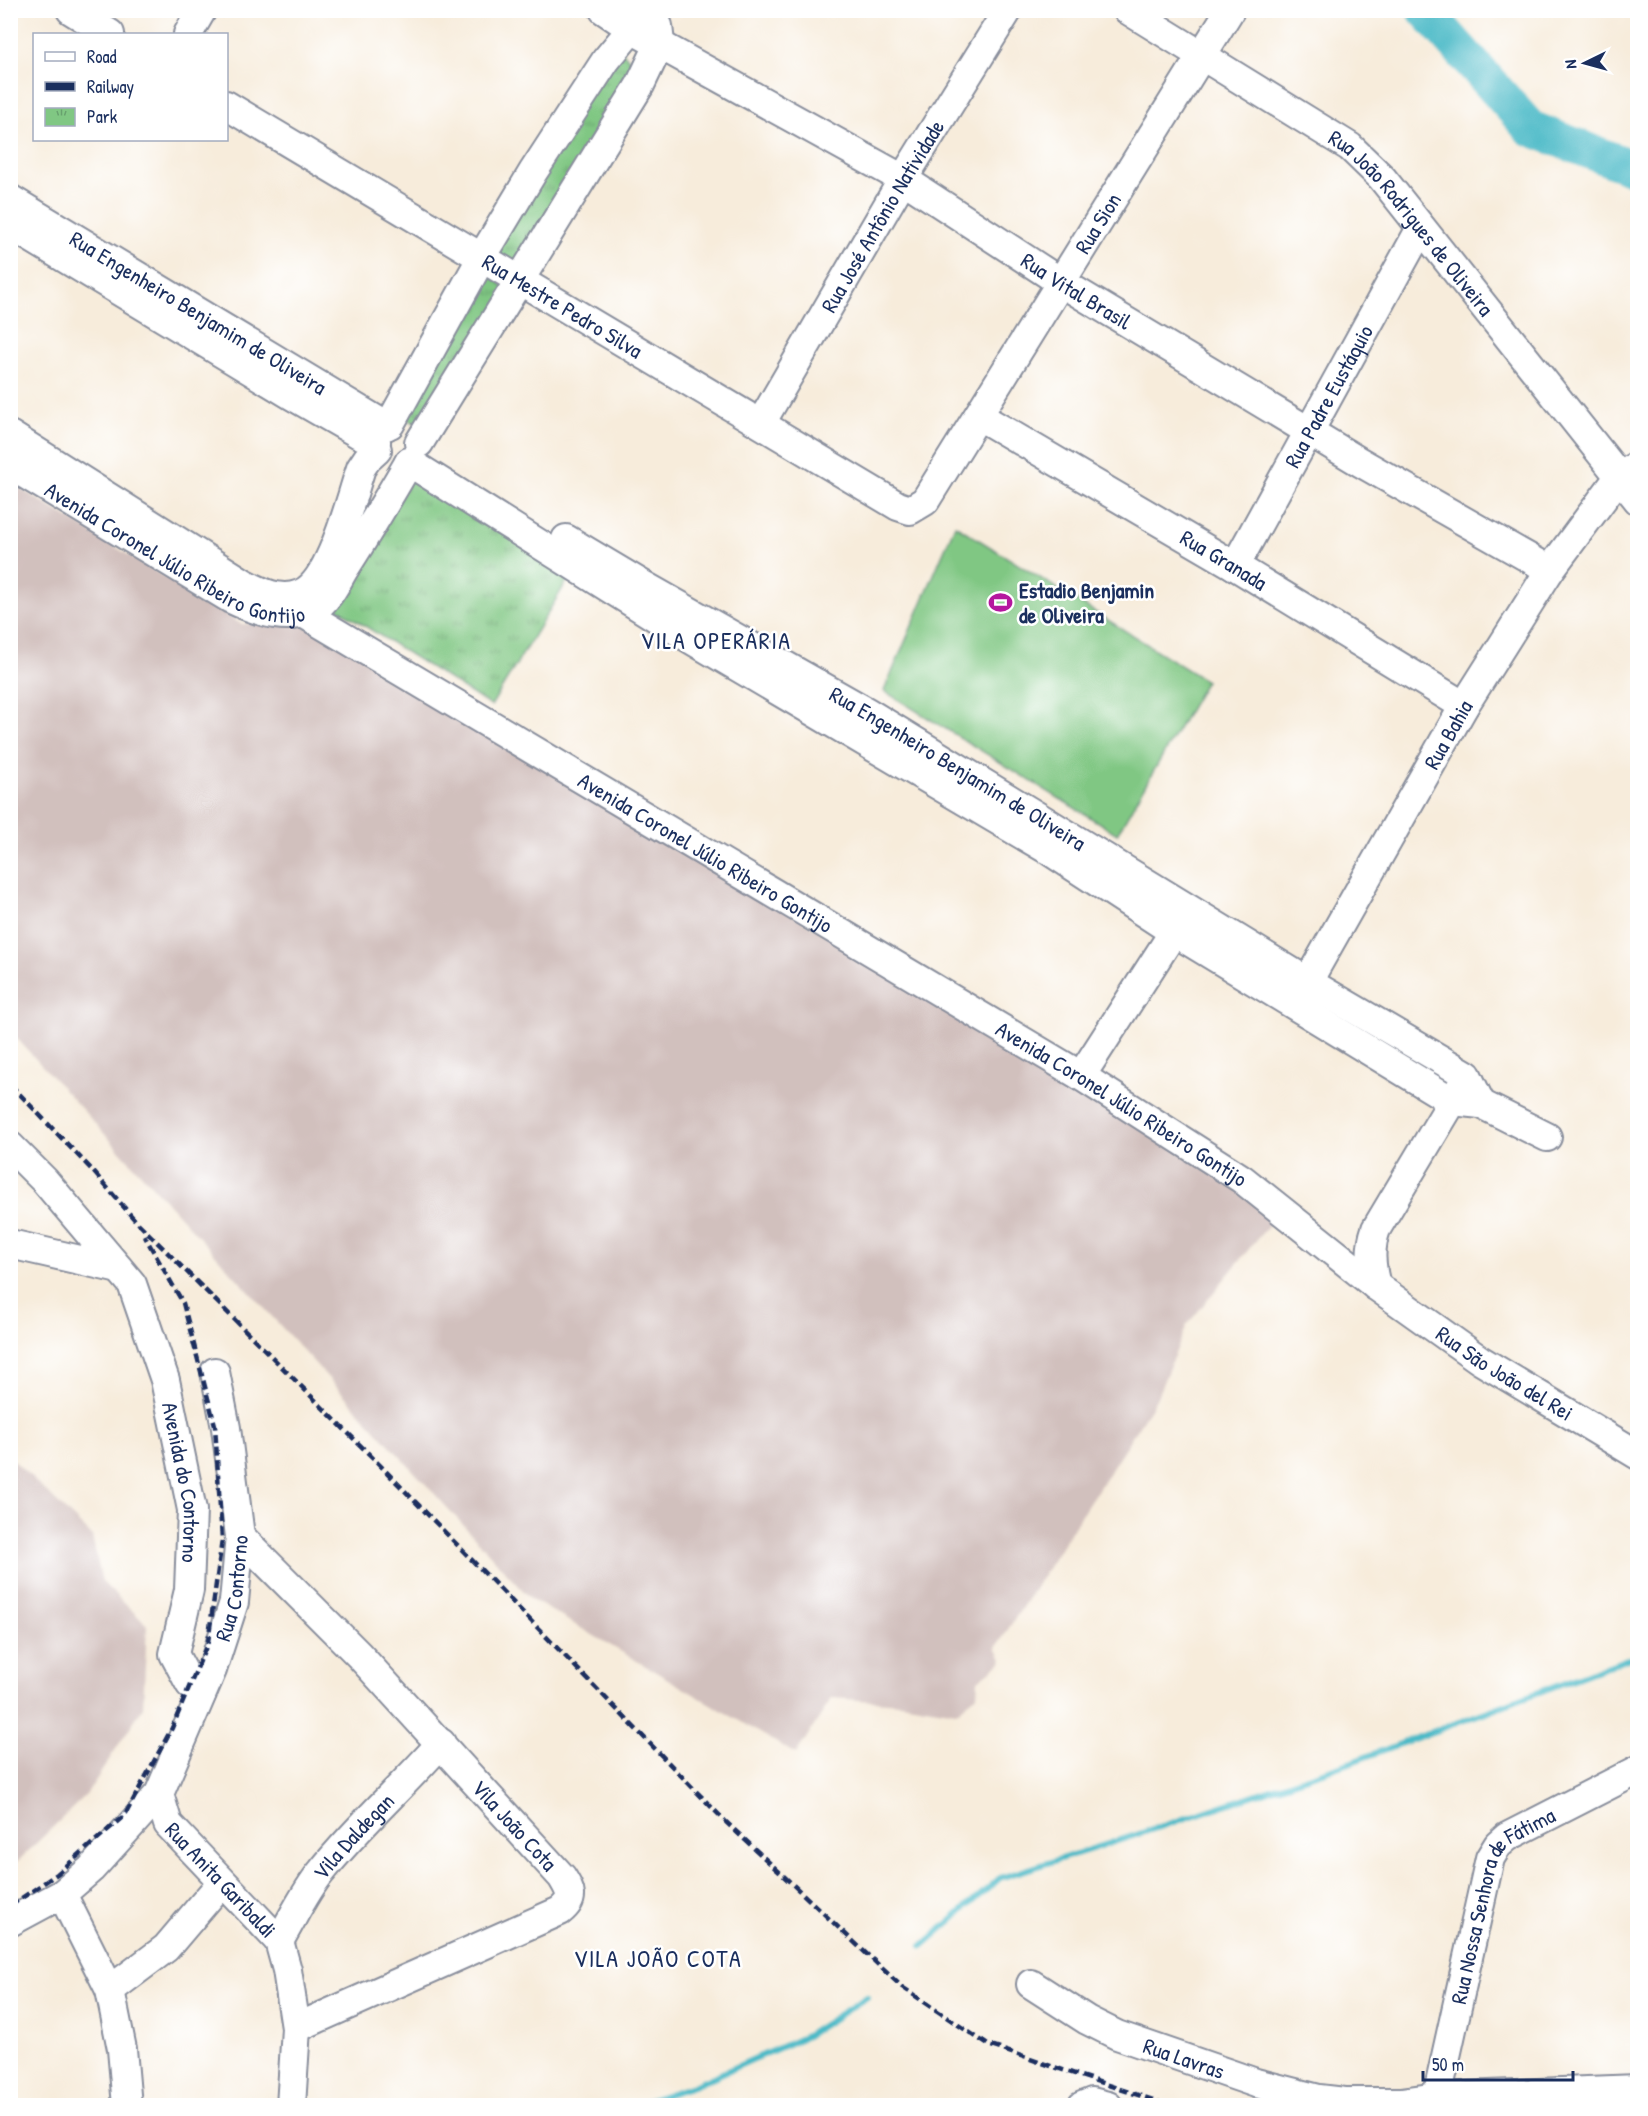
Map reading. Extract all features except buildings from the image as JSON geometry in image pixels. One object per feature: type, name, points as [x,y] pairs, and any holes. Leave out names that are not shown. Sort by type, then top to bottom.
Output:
[{"type":"street","points":[[71,10],[108,33]]},
{"type":"street","points":[[189,33],[202,10]]},
{"type":"street","name":"Rua Vital Brasil","points":[[604,10],[653,25],[1062,282],[1310,431],[1550,570]]},
{"type":"street","name":"Rua José Antônio Natividade","points":[[761,423],[903,180],[1008,10]]},
{"type":"street","name":"Rua João Rodrigues de Oliveira","points":[[1128,10],[1350,147],[1382,178],[1421,228],[1628,471],[1638,500]]},
{"type":"street","name":"Rua Sion","points":[[898,506],[910,510],[925,501],[1203,57],[1230,10]]},
{"type":"street","points":[[653,25],[640,85],[333,588],[319,605],[298,600],[321,573],[339,537],[361,468],[382,436],[482,257],[533,172],[614,49],[625,37],[653,25]]},
{"type":"street","name":"Rua Mestre Pedro Silva","points":[[228,106],[898,506]]},
{"type":"street","name":"Rua Engenheiro Benjamim de Oliveira","points":[[10,199],[174,310],[293,396],[357,433],[382,436]]},
{"type":"street","name":"Rua Engenheiro Benjamim de Oliveira","points":[[10,225],[174,310]]},
{"type":"street","name":"Rua Padre Eustáquio","points":[[1234,566],[1421,228]]},
{"type":"street","name":"Rua Granada","points":[[979,416],[1234,566],[1464,706]]},
{"type":"street","points":[[382,436],[399,423],[412,429],[413,455]]},
{"type":"street","name":"Avenida Coronel Júlio Ribeiro Gontijo","points":[[10,435],[64,483],[231,599],[252,609],[279,614],[298,600],[1081,1076],[1242,1179],[1376,1286]]},
{"type":"street","points":[[382,436],[386,463],[393,466],[413,455]]},
{"type":"street","name":"Rua Engenheiro Benjamim de Oliveira","points":[[413,455],[1050,851],[1181,921],[1302,993],[1467,1075]]},
{"type":"street","name":"Avenida Coronel Júlio Ribeiro Gontijo","points":[[10,465],[64,483]]},
{"type":"street","name":"Rua Bahia","points":[[1302,993],[1464,706],[1550,570],[1628,471]]},
{"type":"street","points":[[1081,1076],[1181,921]]},
{"type":"street","name":"Rua Engenheiro Benjamim de Oliveira","points":[[1302,993],[1452,1101],[1481,1104],[1547,1137]]},
{"type":"street","points":[[1376,1286],[1371,1262],[1371,1243],[1376,1228],[1467,1075]]},
{"type":"street","points":[[1467,1075],[1481,1104]]},
{"type":"street","name":"Avenida do Contorno","points":[[10,1146],[45,1181],[132,1284],[165,1380],[192,1510],[189,1590],[174,1654],[190,1684],[201,1695]]},
{"type":"street","points":[[10,1244],[119,1269]]},
{"type":"street","name":"Rua São João del Rei","points":[[1376,1286],[1480,1360],[1638,1455]]},
{"type":"street","name":"Rua Contorno","points":[[10,1922],[62,1894],[91,1869],[159,1794],[213,1670],[234,1602],[240,1536],[226,1428],[215,1372]]},
{"type":"street","name":"Vila João Cota","points":[[240,1536],[359,1655],[441,1743],[562,1877],[569,1888],[571,1899],[568,1905],[560,1911],[296,2028]]},
{"type":"street","name":"Vila Daldegan","points":[[279,1941],[320,1873],[441,1743]]},
{"type":"street","name":"Rua Nossa Senhora de Fátima","points":[[1437,2097],[1490,1858],[1498,1845],[1507,1837],[1638,1770]]},
{"type":"street","name":"Rua Anita Garibaldi","points":[[159,1794],[168,1824],[279,1941],[287,1970],[296,2028],[291,2106]]},
{"type":"street","points":[[110,1990],[166,1948],[222,1881]]},
{"type":"street","points":[[62,1894],[110,1990],[122,2049],[127,2106]]},
{"type":"street","name":"Rua Lavras","points":[[1031,1984],[1087,2020],[1117,2035],[1256,2083],[1319,2099],[1345,2102],[1401,2102],[1437,2097],[1638,2089]]},
{"type":"street","points":[[1082,2106],[1092,2102],[1108,2106]]},
{"type":"shaded area","points":[[11,483],[241,624],[314,623],[1234,1184],[1276,1216],[1187,1325],[1156,1399],[996,1648],[1003,1661],[978,1680],[977,1695],[956,1712],[901,1703],[832,1698],[796,1754],[531,1599],[11,1032]]},
{"type":"shaded area","points":[[10,1457],[92,1536],[102,1582],[147,1625],[143,1707],[87,1794],[19,1860],[11,1865]]},
{"type":"green space","points":[[619,47],[639,72],[516,272],[488,254]]},
{"type":"green space","points":[[484,271],[507,289],[422,426],[397,415]]},
{"type":"green space","points":[[411,473],[572,573],[491,706],[335,607]]},
{"type":"green space","name":"Estadio Benjamin de Oliveira","points":[[955,525],[1206,681],[1117,834],[884,691]]},
{"type":"waterway","points":[[1425,10],[1530,128],[1638,170]]},
{"type":"waterway","points":[[922,1946],[1000,1878],[1352,1762],[1638,1655]]},
{"type":"waterway","points":[[632,2106],[693,2086],[806,2036],[867,1997]]},
{"type":"railway","points":[[10,1084],[92,1170],[135,1220],[373,1458],[726,1822],[902,1987],[988,2045],[1171,2106]]},
{"type":"railway","points":[[10,1906],[57,1874],[125,1815],[172,1728],[208,1642],[222,1540],[215,1425],[183,1303],[144,1235]]},
{"type":"place","name":"Estadio Benjamin de Oliveira","points":[[1001,603]]},
{"type":"district","name":"VILA OPERÁRIA","points":[[716,641]]},
{"type":"district","name":"VILA JOÃO COTA","points":[[658,1959]]}]
